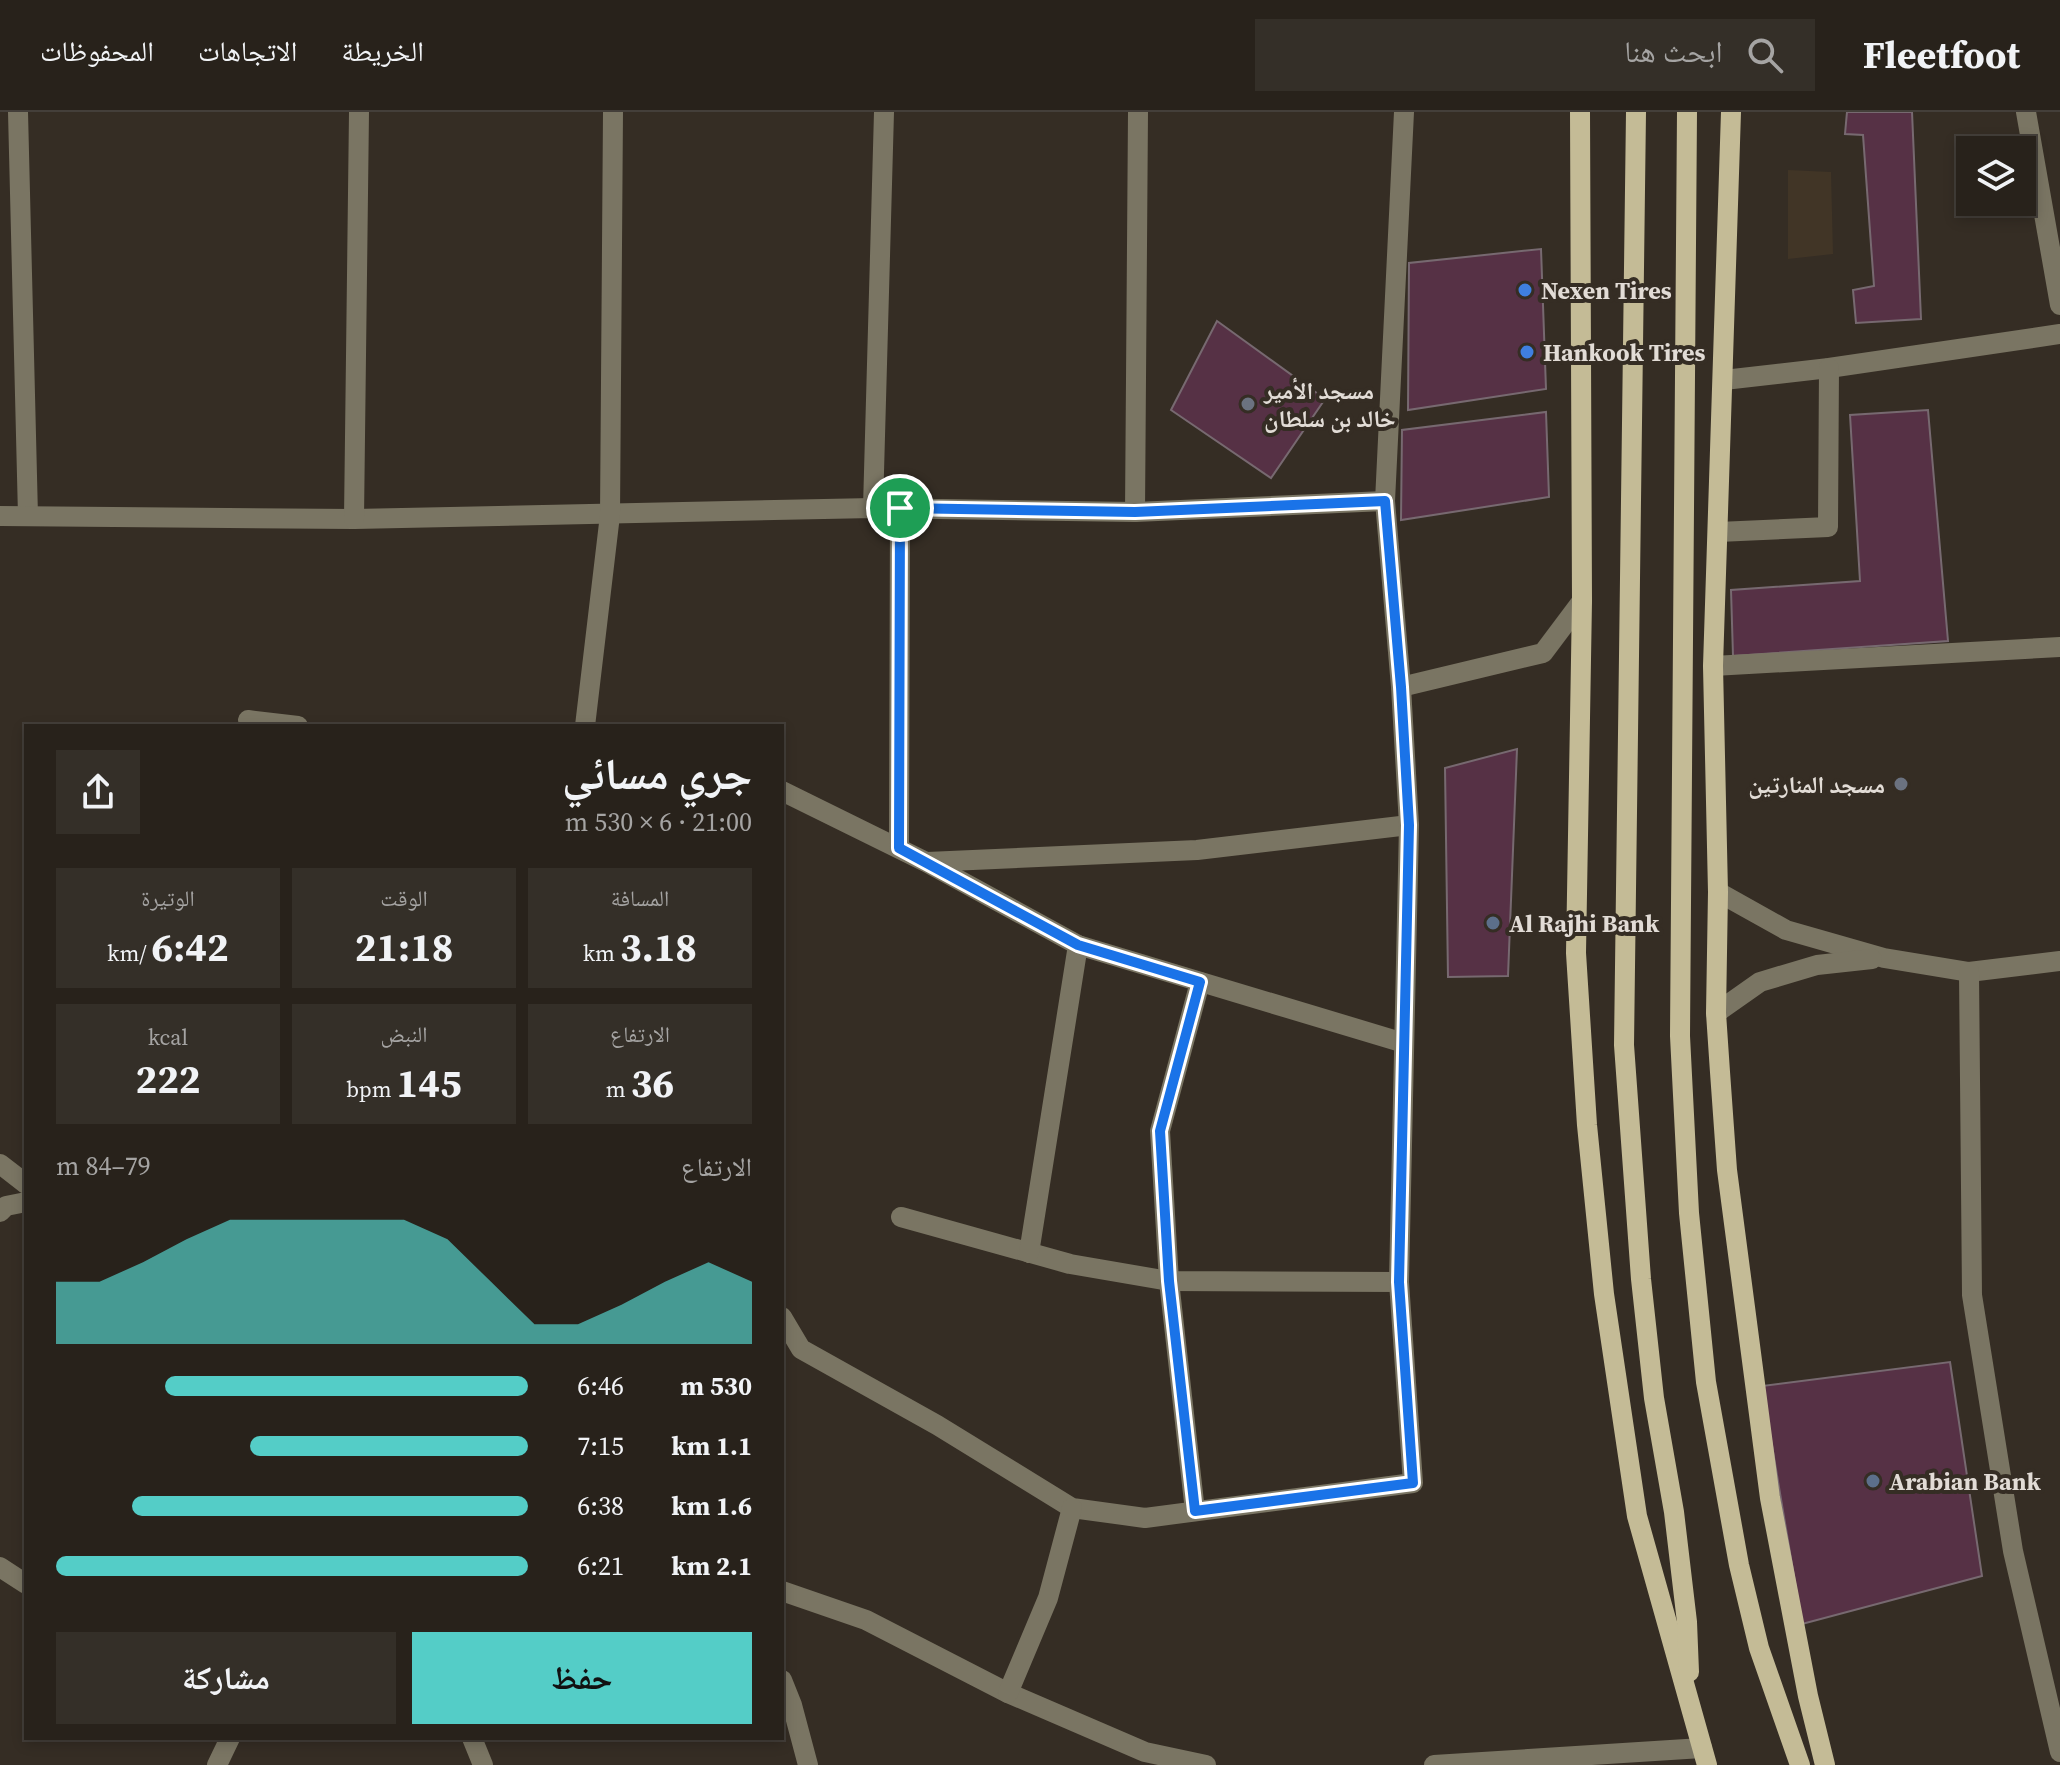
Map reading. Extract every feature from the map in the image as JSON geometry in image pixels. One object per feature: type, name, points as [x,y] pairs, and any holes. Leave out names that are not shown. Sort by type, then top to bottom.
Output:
[{"type":"main road","points":[[1580,112],[1582,601],[1576,953],[1587,1125],[1604,1294],[1637,1516],[1704,1756]]},
{"type":"main road","points":[[1636,112],[1624,1045],[1641,1279],[1654,1398],[1676,1527],[1687,1622],[1691,1711]]},
{"type":"main road","points":[[1687,112],[1680,1036],[1689,1213],[1706,1382],[1739,1565],[1759,1648],[1800,1765]]},
{"type":"main road","points":[[1731,112],[1713,666],[1718,892],[1716,1013],[1727,1170],[1768,1482],[1808,1696],[1825,1765]]},
{"type":"street","points":[[18,112],[28,516]]},
{"type":"street","points":[[354,519],[359,112]]},
{"type":"street","points":[[585,724],[610,515],[613,112]]},
{"type":"street","points":[[873,508],[884,112]]},
{"type":"street","points":[[1135,512],[1138,112]]},
{"type":"street","points":[[784,1320],[801,1349],[937,1425],[1072,1508],[1145,1518],[1413,1483],[1399,1282],[1409,825],[1385,501],[1404,112]]},
{"type":"street","points":[[2026,112],[2060,305]]},
{"type":"street","points":[[1724,380],[2060,334]]},
{"type":"street","points":[[1718,532],[1828,527],[1829,368]]},
{"type":"street","points":[[0,516],[354,519],[873,508],[1135,512],[1385,501]]},
{"type":"street","points":[[899,848],[900,508]]},
{"type":"street","points":[[1401,687],[1543,653],[1582,601]]},
{"type":"street","points":[[1713,666],[2060,647]]},
{"type":"street","points":[[248,720],[281,724]]},
{"type":"street","points":[[784,792],[926,862],[1078,945],[1404,1043]]},
{"type":"street","points":[[926,862],[1197,850],[1409,825]]},
{"type":"street","points":[[1718,892],[1786,930],[1884,958],[1969,972],[2060,961]]},
{"type":"street","points":[[1029,1253],[1078,945]]},
{"type":"street","points":[[1716,1013],[1760,982],[1817,965],[1884,958]]},
{"type":"street","points":[[1969,972],[1972,1295],[2013,1551],[2060,1752]]},
{"type":"street","points":[[1195,1511],[1169,1281],[1160,1131],[1200,982]]},
{"type":"street","points":[[0,1164],[24,1182]]},
{"type":"street","points":[[0,1212],[6,1206],[24,1202]]},
{"type":"street","points":[[901,1217],[1070,1264],[1169,1281],[1399,1282]]},
{"type":"street","points":[[1008,1693],[1048,1598],[1072,1508]]},
{"type":"street","points":[[0,1567],[24,1583]]},
{"type":"street","points":[[784,1592],[866,1620],[1008,1693],[1147,1758],[1206,1765]]},
{"type":"street","points":[[784,1685],[808,1765]]},
{"type":"street","points":[[217,1765],[229,1740]]},
{"type":"street","points":[[473,1740],[483,1765]]},
{"type":"street","points":[[1434,1765],[1704,1756]]},
{"type":"shaded area","points":[[1788,170],[1831,172],[1833,254],[1788,259]]},
{"type":"building","points":[[1847,112],[1912,112],[1921,319],[1856,323],[1853,290],[1874,286],[1863,135],[1845,134]]},
{"type":"building","points":[[1541,249],[1546,389],[1408,410],[1409,263]]},
{"type":"building","name":"مسجد الأمير خالد بن سلطان","points":[[1217,321],[1325,399],[1271,478],[1171,410]]},
{"type":"building","points":[[1928,410],[1948,641],[1733,656],[1731,590],[1860,581],[1850,415]]},
{"type":"building","points":[[1546,412],[1549,497],[1401,520],[1402,430]]},
{"type":"building","points":[[1517,749],[1508,976],[1448,977],[1445,768]]},
{"type":"building","name":"Arabian Bank","points":[[1950,1362],[1982,1576],[1802,1624],[1762,1386]]},
{"type":"place","name":"Nexen Tires","points":[[1525,290]]},
{"type":"place","name":"Hankook Tires","points":[[1527,352]]},
{"type":"place","name":"مسجد الأمير خالد بن سلطان","points":[[1248,404]]},
{"type":"place","name":"مسجد المنارتين","points":[[1901,784]]},
{"type":"place","name":"Al Rajhi Bank","points":[[1493,923]]},
{"type":"place","name":"Arabian Bank","points":[[1873,1481]]},
{"type":"route","points":[[1385,501],[1409,825],[1399,1282],[1413,1483],[1195,1511],[1169,1281],[1160,1131],[1200,982],[1078,945],[899,848],[900,508],[1135,512],[1385,501]]}]
